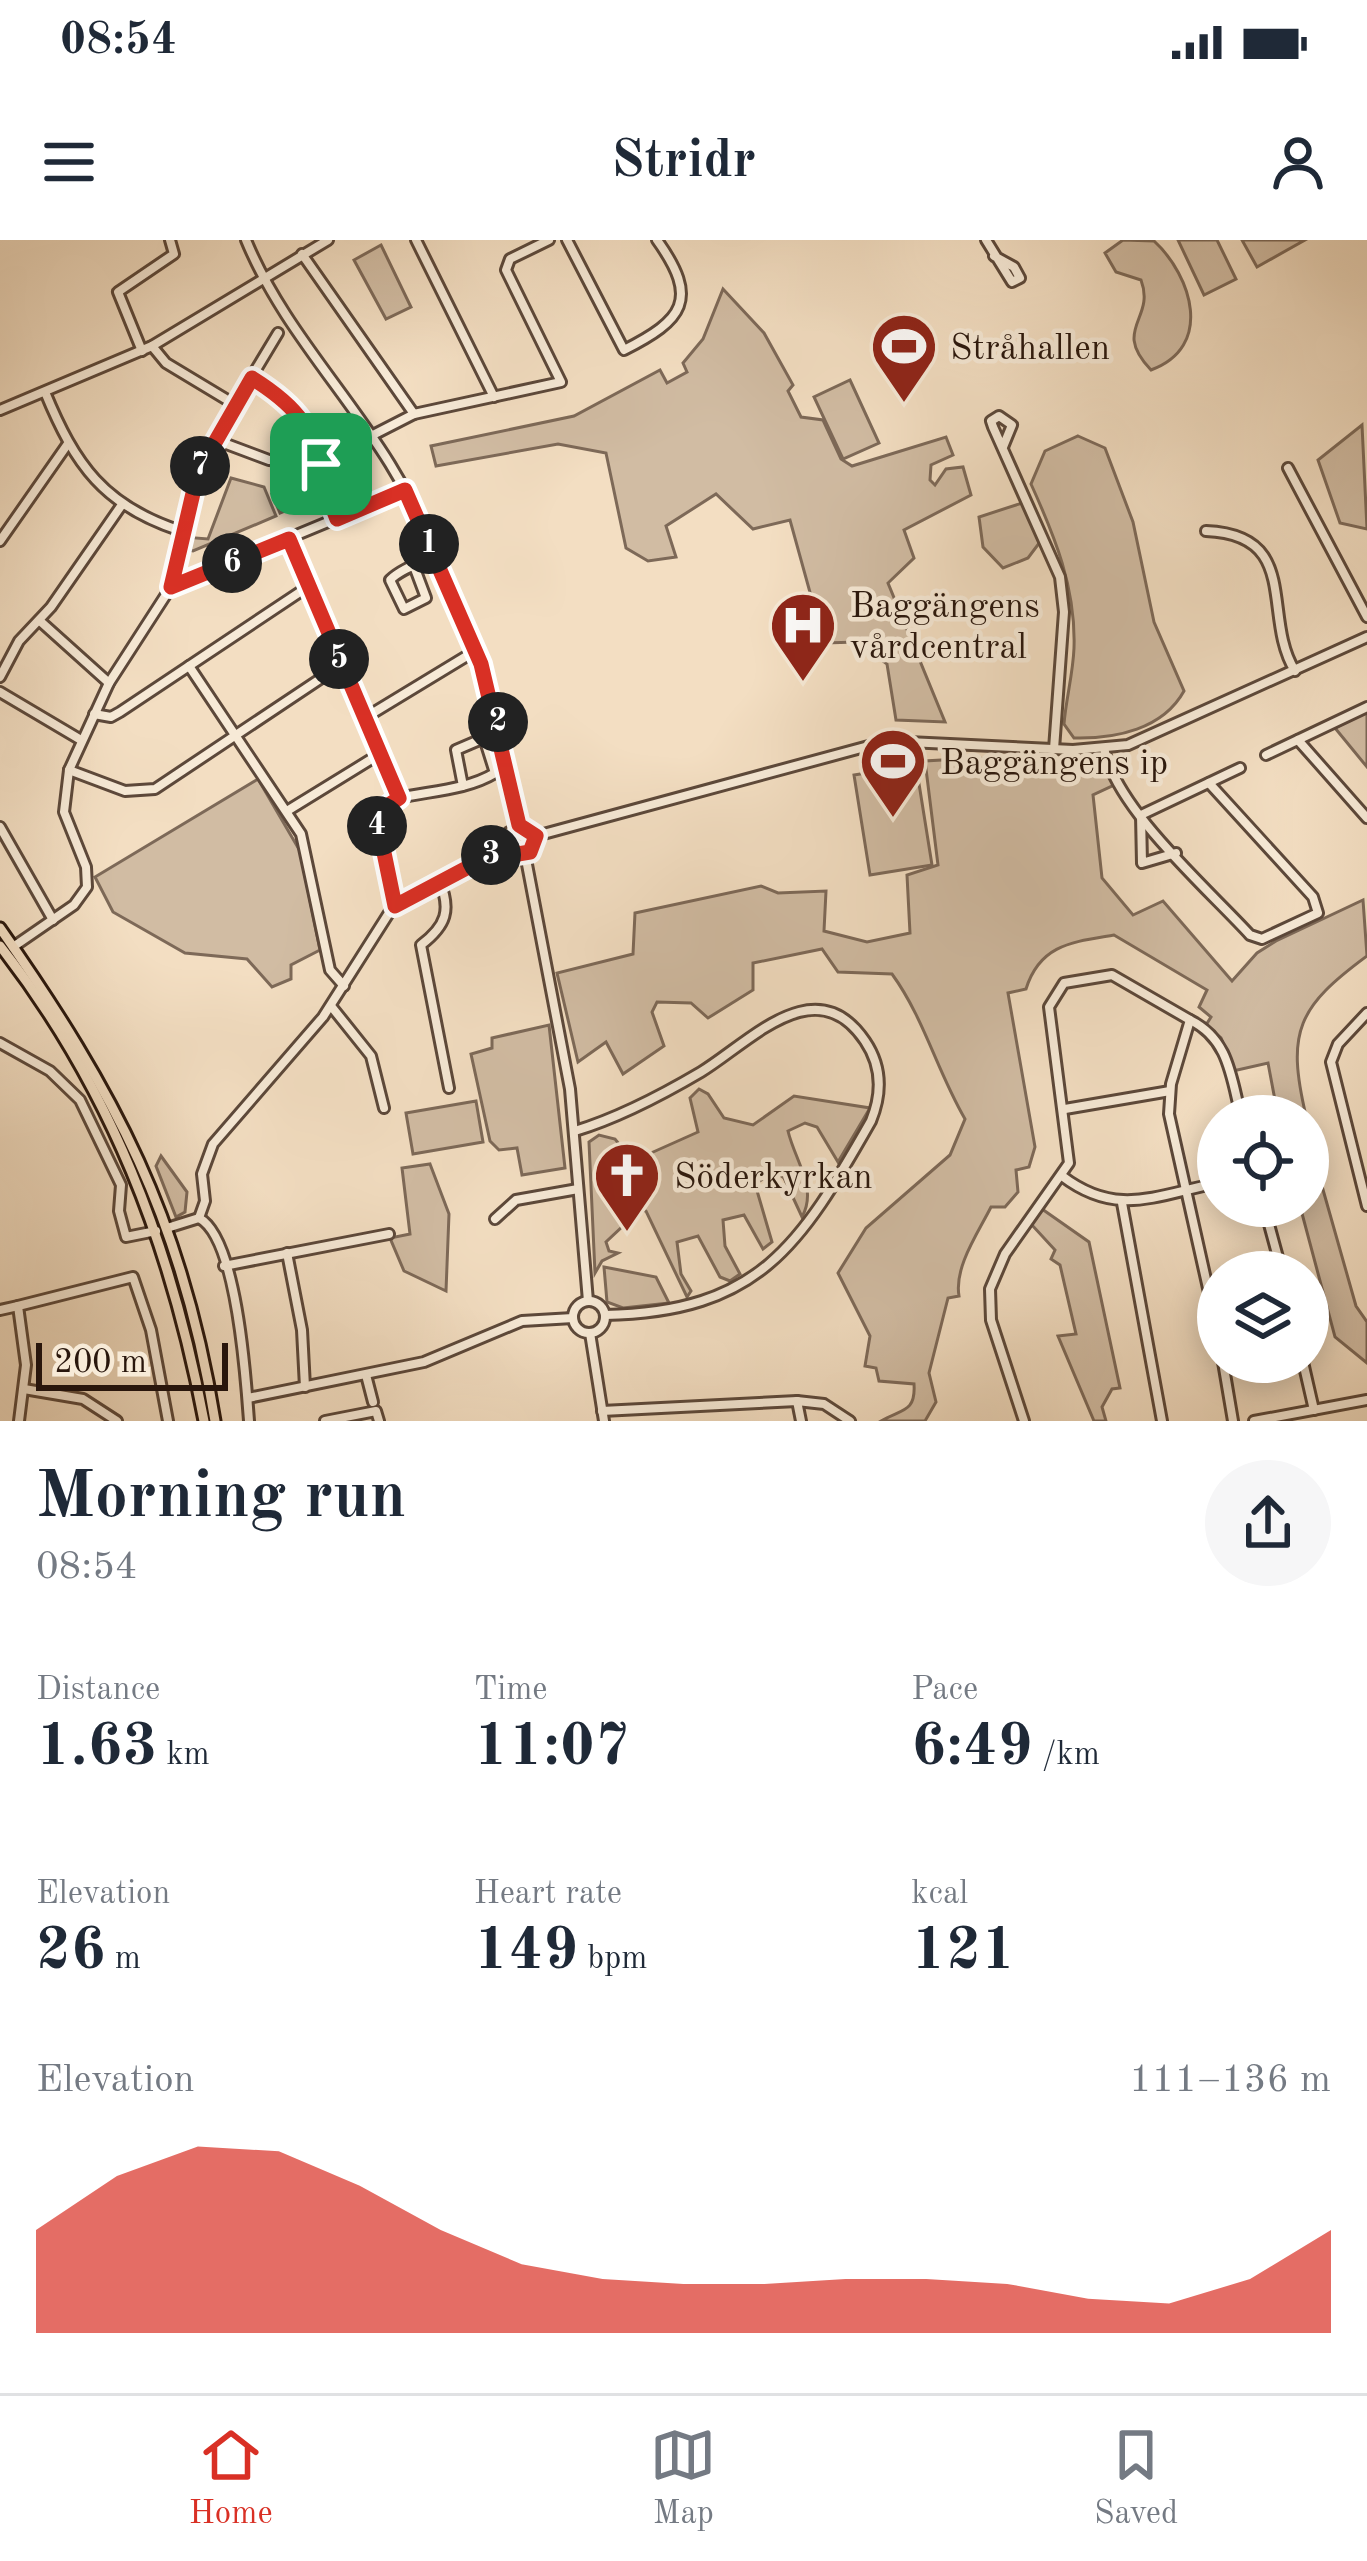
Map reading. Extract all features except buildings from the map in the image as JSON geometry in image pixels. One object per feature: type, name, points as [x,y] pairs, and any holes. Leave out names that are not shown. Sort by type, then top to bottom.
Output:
[{"type":"main road","points":[[0,928],[4,952],[102,1103],[162,1229],[215,1421]]},
{"type":"main road","points":[[162,1229],[204,1421]]},
{"type":"street","points":[[170,240],[174,254],[118,292],[147,348],[234,404]]},
{"type":"street","points":[[246,240],[263,278],[405,490],[495,707],[519,825],[536,836],[887,741],[1104,748],[1165,732],[1367,638]]},
{"type":"street","points":[[0,410],[147,348],[328,240]]},
{"type":"street","points":[[416,240],[494,397]]},
{"type":"street","points":[[371,436],[414,414],[561,382],[507,265],[549,240]]},
{"type":"street","points":[[567,240],[624,350],[669,326],[682,302],[682,288],[657,240]]},
{"type":"street","points":[[986,240],[994,256]]},
{"type":"street","points":[[302,254],[414,414]]},
{"type":"street","points":[[4,952],[82,898],[88,878],[64,812],[69,770],[109,683],[171,587],[181,531],[213,439],[278,333]]},
{"type":"street","points":[[252,378],[293,406],[309,429],[337,519]]},
{"type":"street","points":[[45,392],[67,445],[121,506],[181,531]]},
{"type":"street","points":[[213,439],[269,460],[321,464]]},
{"type":"street","points":[[0,541],[67,445]]},
{"type":"street","points":[[1003,447],[1060,577],[1064,612],[1054,749]]},
{"type":"street","points":[[1288,468],[1367,617]]},
{"type":"street","points":[[171,587],[405,490]]},
{"type":"street","points":[[0,677],[19,641],[40,621],[121,506]]},
{"type":"street","points":[[1207,531],[1246,538],[1270,567],[1278,585],[1280,643],[1295,671]]},
{"type":"street","points":[[289,539],[399,798]]},
{"type":"street","points":[[414,566],[426,598],[404,609],[390,580],[414,566],[435,556]]},
{"type":"street","points":[[94,714],[111,717],[309,586]]},
{"type":"street","points":[[40,621],[109,683]]},
{"type":"street","points":[[363,719],[475,651]]},
{"type":"street","points":[[189,665],[305,844],[330,970],[344,986]]},
{"type":"street","points":[[69,770],[116,789],[145,792],[341,665]]},
{"type":"street","points":[[0,692],[81,740]]},
{"type":"street","points":[[1266,755],[1367,707]]},
{"type":"street","points":[[395,906],[376,814],[399,798],[463,786],[494,773],[484,738],[456,750],[463,786]]},
{"type":"street","points":[[1298,740],[1367,818]]},
{"type":"street","points":[[1104,748],[1110,770],[1141,814],[1255,938],[1318,913],[1313,897],[1209,783]]},
{"type":"street","points":[[287,811],[378,755]]},
{"type":"street","points":[[1141,814],[1240,768]]},
{"type":"street","points":[[1141,814],[1142,863],[1154,864],[1175,853]]},
{"type":"street","points":[[508,846],[509,832],[519,825]]},
{"type":"street","points":[[0,827],[53,920]]},
{"type":"street","points":[[524,854],[534,848],[536,836]]},
{"type":"street","points":[[508,846],[524,854]]},
{"type":"street","points":[[199,1218],[205,1201],[202,1174],[220,1132],[331,1006],[395,906],[508,846]]},
{"type":"street","points":[[524,854],[575,1131],[588,1301]]},
{"type":"street","points":[[439,880],[447,902],[445,922],[421,945],[449,1088]]},
{"type":"street","points":[[1024,1421],[988,1300],[1005,1254],[1062,1176],[1071,1153],[1050,1016],[1059,986],[1112,975],[1210,1031],[1222,1046],[1235,1095]]},
{"type":"street","points":[[331,1006],[371,1056],[384,1108]]},
{"type":"street","points":[[575,1131],[700,1072],[770,1023],[801,1010],[824,1010],[844,1018],[860,1034],[876,1064],[879,1094],[871,1121],[773,1263],[747,1284],[682,1309],[605,1315]]},
{"type":"street","points":[[1367,1013],[1338,1044],[1331,1062],[1367,1206]]},
{"type":"street","points":[[1190,1020],[1170,1091],[1170,1122],[1199,1251]]},
{"type":"street","points":[[0,1043],[50,1071],[80,1100],[121,1185],[118,1211],[126,1238],[199,1218]]},
{"type":"street","points":[[1065,1109],[1170,1091]]},
{"type":"street","points":[[1062,1176],[1094,1198],[1123,1203],[1197,1187]]},
{"type":"street","points":[[495,1219],[516,1200],[578,1189]]},
{"type":"street","points":[[1123,1203],[1162,1421]]},
{"type":"street","points":[[199,1218],[212,1230],[224,1266],[243,1342],[250,1421]]},
{"type":"street","points":[[224,1266],[389,1234]]},
{"type":"street","points":[[287,1253],[303,1341],[305,1387]]},
{"type":"street","points":[[0,1310],[133,1277],[151,1330],[167,1421]]},
{"type":"street","points":[[588,1301],[599,1305],[605,1315],[602,1328],[590,1333],[577,1328],[573,1318],[577,1306],[588,1301]]},
{"type":"street","points":[[18,1306],[24,1389],[19,1421]]},
{"type":"street","points":[[248,1398],[424,1362],[522,1321],[573,1318]]},
{"type":"street","points":[[590,1333],[603,1416],[797,1401],[824,1403],[850,1421]]},
{"type":"street","points":[[325,1421],[376,1411],[366,1375]]},
{"type":"street","points":[[1227,1383],[1233,1421]]},
{"type":"street","points":[[1308,1383],[1314,1410]]},
{"type":"street","points":[[24,1389],[75,1396],[117,1421]]},
{"type":"street","points":[[1253,1421],[1367,1400]]},
{"type":"street","points":[[797,1401],[801,1421]]},
{"type":"shaded area","points":[[1123,240],[1154,241],[1186,291],[1190,328],[1183,345],[1171,359],[1151,370],[1135,344],[1143,305],[1141,280],[1116,272],[1105,253]]},
{"type":"shaded area","points":[[1178,240],[1217,240],[1236,279],[1204,295]]},
{"type":"shaded area","points":[[1242,240],[1305,240],[1257,267]]},
{"type":"shaded area","points":[[381,245],[411,307],[386,319],[354,260]]},
{"type":"shaded area","points":[[723,289],[764,333],[793,385],[788,391],[801,417],[823,420],[841,459],[852,466],[946,437],[953,455],[931,465],[930,480],[935,485],[946,469],[963,467],[971,495],[904,530],[914,558],[888,583],[945,722],[896,720],[887,664],[858,642],[824,643],[790,520],[753,529],[716,494],[666,526],[676,557],[648,561],[626,548],[606,453],[558,444],[436,466],[431,446],[574,416],[660,370],[667,383],[687,372],[683,363],[703,339]]},
{"type":"shaded area","points":[[850,380],[879,443],[843,459],[814,397]]},
{"type":"shaded area","points":[[1362,425],[1367,529],[1340,523],[1318,460]]},
{"type":"shaded area","points":[[1078,436],[1105,448],[1133,522],[1154,622],[1184,691],[1151,723],[1122,734],[1090,738],[1074,738],[1064,724],[1074,648],[1072,605],[1056,543],[1031,484],[1045,451]]},
{"type":"shaded area","points":[[231,478],[264,487],[276,516],[193,551],[183,549],[184,537],[208,539]]},
{"type":"shaded area","points":[[320,491],[322,496],[280,513],[272,494]]},
{"type":"shaded area","points":[[1022,503],[1040,542],[1028,558],[1003,568],[983,547],[979,517]]},
{"type":"shaded area","points":[[1367,712],[1367,767],[1335,728]]},
{"type":"shaded area","points":[[977,758],[1104,769],[1114,785],[1093,795],[1102,878],[1133,915],[1163,901],[1232,981],[1257,953],[1276,941],[1363,900],[1367,956],[1326,991],[1303,1023],[1297,1062],[1302,1095],[1274,1095],[1268,1063],[1233,1071],[1221,1038],[1206,1025],[1211,1017],[1199,1007],[1207,990],[1114,935],[1049,954],[1026,989],[1008,993],[1035,1147],[1029,1167],[1016,1170],[1018,1192],[1005,1207],[991,1207],[974,1239],[960,1274],[959,1296],[948,1298],[929,1373],[936,1402],[925,1421],[881,1421],[910,1405],[914,1384],[879,1381],[876,1368],[865,1366],[870,1336],[838,1273],[866,1228],[950,1155],[965,1119],[892,974],[838,972],[822,949],[753,963],[753,990],[708,1018],[691,1003],[657,1002],[652,1012],[664,1046],[623,1074],[606,1042],[578,1062],[557,973],[633,954],[635,913],[761,886],[778,893],[826,891],[824,931],[867,942],[910,933],[907,875],[938,865],[925,761]]},
{"type":"shaded area","name":"Baggängens ip","points":[[916,765],[932,865],[870,875],[854,775]]},
{"type":"shaded area","points":[[258,779],[300,851],[320,950],[291,965],[291,979],[272,987],[247,959],[185,953],[113,912],[95,877]]},
{"type":"shaded area","points":[[549,1025],[565,1168],[522,1175],[517,1148],[499,1150],[490,1141],[471,1054],[492,1048],[492,1038]]},
{"type":"shaded area","points":[[699,1089],[724,1118],[753,1125],[794,1096],[870,1108],[838,1162],[817,1127],[805,1123],[788,1131],[808,1196],[802,1217],[784,1178],[775,1171],[755,1184],[772,1242],[763,1249],[744,1215],[723,1220],[725,1246],[740,1274],[730,1281],[720,1277],[698,1236],[677,1242],[681,1274],[691,1291],[687,1297],[646,1211],[620,1207],[625,1224],[606,1242],[609,1251],[618,1253],[602,1261],[595,1273],[589,1142],[599,1135],[615,1139],[633,1161],[698,1132],[690,1098]]},
{"type":"shaded area","points":[[476,1101],[483,1142],[413,1154],[406,1113]]},
{"type":"shaded area","points":[[161,1156],[187,1192],[185,1212],[176,1217],[156,1166]]},
{"type":"shaded area","points":[[430,1164],[449,1214],[446,1291],[404,1271],[390,1238],[410,1234],[402,1168]]},
{"type":"shaded area","points":[[1042,1209],[1089,1242],[1120,1388],[1112,1389],[1102,1407],[1106,1421],[1094,1421],[1058,1336],[1076,1334],[1060,1265],[1051,1259],[1055,1250],[1031,1224]]},
{"type":"shaded area","points":[[1329,1211],[1356,1306],[1367,1322],[1367,1363],[1335,1337],[1329,1315],[1329,1251],[1312,1251],[1306,1227],[1329,1227]]},
{"type":"shaded area","points":[[604,1267],[656,1277],[669,1303],[623,1308],[607,1302]]},
{"type":"place","name":"Stråhallen","points":[[904,405]]},
{"type":"place","name":"Baggängens vårdcentral","points":[[803,684]]},
{"type":"place","name":"Baggängens ip","points":[[893,820]]},
{"type":"place","name":"Söderkyrkan","points":[[627,1234]]},
{"type":"route","points":[[252,378],[293,406],[309,429],[321,464],[323,485],[337,519],[405,490],[481,664],[495,707],[519,825],[533,830],[537,839],[527,853],[518,854],[508,846],[395,906],[376,814],[399,798],[289,539],[171,587],[198,472],[252,378]]}]
